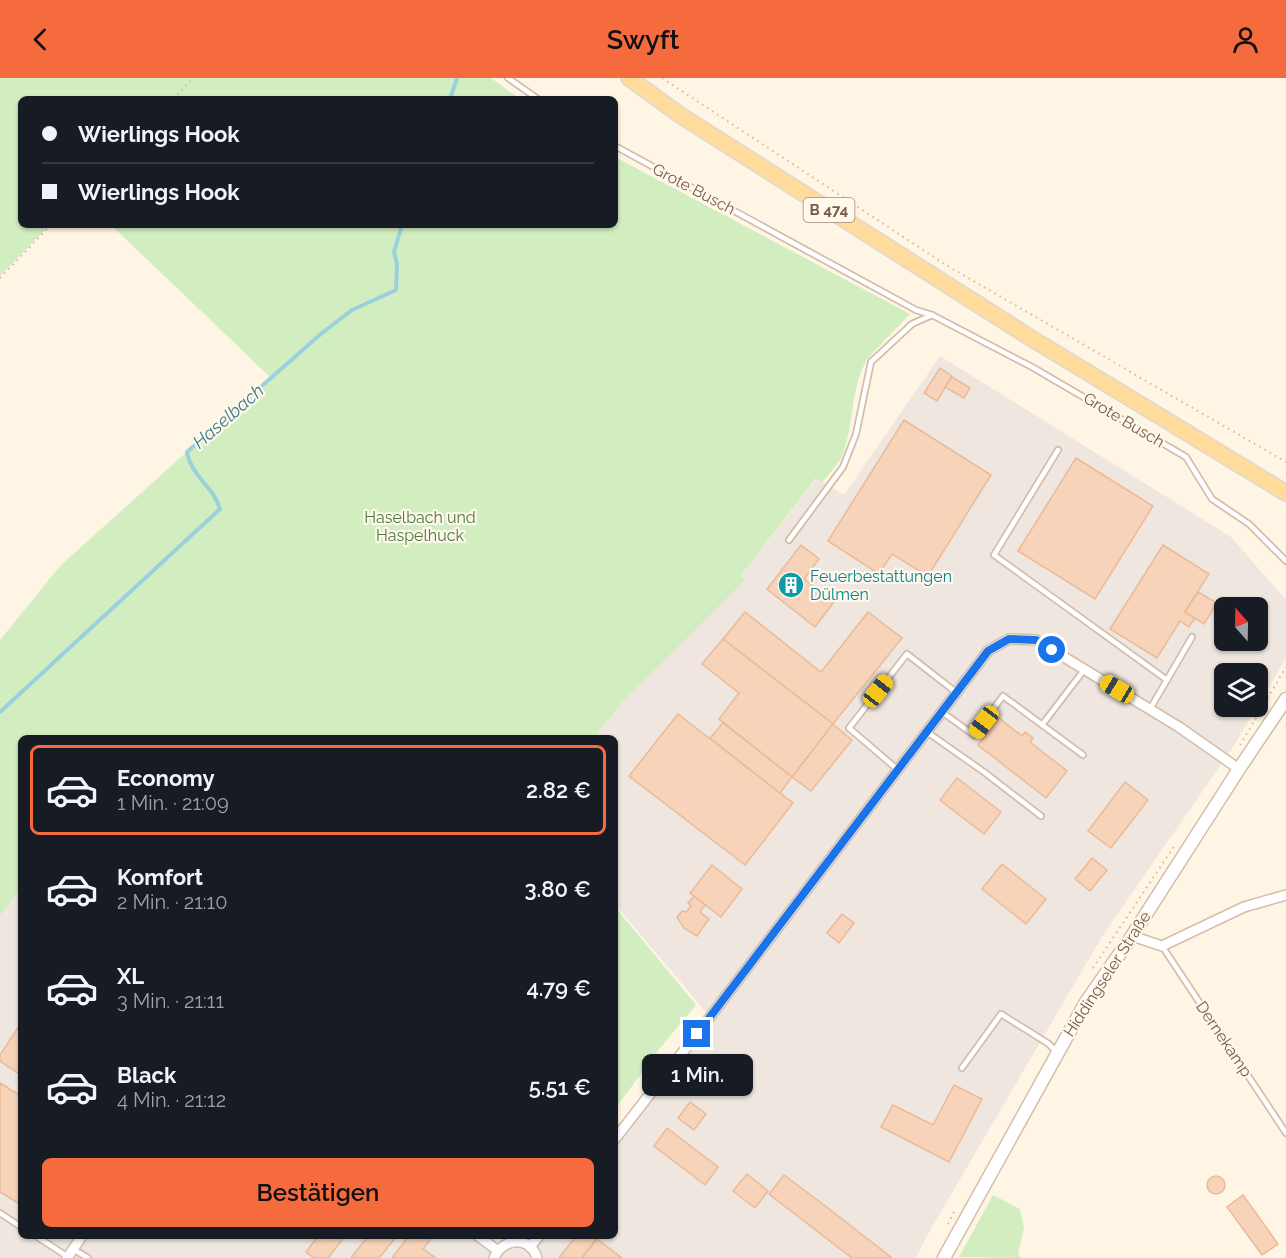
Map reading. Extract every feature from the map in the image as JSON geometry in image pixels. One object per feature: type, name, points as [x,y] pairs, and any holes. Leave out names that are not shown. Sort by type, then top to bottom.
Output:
[{"type":"main road","name":"B 474","points":[[629,78],[680,115],[1031,338],[1286,493]]},
{"type":"street","points":[[618,1135],[988,651],[1009,639],[1036,640],[1179,727],[1239,769]]},
{"type":"street","name":"Hiddingseler Straße","points":[[944,1258],[1086,1002],[1132,936],[1286,699]]},
{"type":"street","points":[[1132,936],[1162,946],[1244,907],[1286,895]]},
{"type":"street","points":[[69,1255],[80,1239]]},
{"type":"street","points":[[481,1239],[495,1254],[508,1242],[514,1241],[530,1246],[537,1258]]},
{"type":"street","points":[[530,1246],[536,1239]]},
{"type":"lane","points":[[508,78],[534,96]]},
{"type":"lane","name":"Grote Busch","points":[[618,148],[916,310],[932,315],[1032,368],[1186,457],[1212,499],[1249,524],[1286,561]]},
{"type":"lane","points":[[789,540],[843,466],[856,434],[872,362],[912,324],[932,315]]},
{"type":"lane","points":[[1058,450],[994,555],[1167,680]]},
{"type":"lane","points":[[1150,709],[1192,637]]},
{"type":"lane","points":[[898,770],[849,728],[907,654],[957,693]]},
{"type":"lane","points":[[1042,725],[1084,669]]},
{"type":"lane","points":[[942,712],[974,735],[1003,696],[1083,755]]},
{"type":"lane","points":[[927,732],[1041,816]]},
{"type":"lane","name":"Dernekamp","points":[[1162,946],[1286,1133]]},
{"type":"lane","points":[[962,1068],[1001,1014],[1049,1044],[1058,1054]]},
{"type":"lane","points":[[0,1213],[18,1225]]},
{"type":"lane","points":[[41,1239],[69,1255],[88,1258]]},
{"type":"path","points":[[176,96],[193,78]]},
{"type":"path","points":[[662,78],[946,265],[1286,462]]},
{"type":"path","points":[[0,278],[48,228]]},
{"type":"shaded area","points":[[940,356],[1231,537],[1286,600],[1286,658],[1268,688],[1268,663],[1214,663],[1214,717],[1251,717],[1233,747],[1103,935],[916,1258],[0,1258],[0,916],[18,892],[18,1239],[482,1239],[497,1250],[533,1239],[618,1239],[618,1135],[710,1017],[618,908],[618,735],[596,735],[621,704],[744,580],[740,577],[817,478],[844,495]]},
{"type":"green space","points":[[0,78],[491,78],[516,96],[18,96],[18,228],[47,228],[0,276]]},
{"type":"green space","name":"Haselbach und Haspelhuck","points":[[618,159],[910,314],[868,358],[862,369],[847,439],[840,460],[822,482],[816,478],[740,577],[745,580],[621,704],[596,735],[18,735],[18,892],[0,916],[0,640],[60,566],[270,377],[114,228],[618,228]]},
{"type":"green space","points":[[618,911],[696,1005],[660,1048],[618,1105]]},
{"type":"green space","points":[[993,1195],[1020,1209],[1024,1228],[1018,1254],[1021,1258],[959,1257]]},
{"type":"building","points":[[940,368],[952,376],[937,401],[924,393]]},
{"type":"building","points":[[952,377],[970,388],[964,398],[945,387]]},
{"type":"building","points":[[904,420],[991,475],[928,576],[892,554],[879,574],[828,541]]},
{"type":"building","points":[[1076,458],[1153,506],[1095,599],[1018,551]]},
{"type":"building","name":"Feuerbestattungen Dülmen","points":[[801,545],[819,559],[804,579],[834,602],[815,627],[767,589]]},
{"type":"building","points":[[1163,545],[1209,574],[1185,612],[1195,618],[1189,627],[1180,621],[1157,658],[1110,629]]},
{"type":"building","points":[[1198,592],[1214,601],[1214,608],[1204,624],[1185,612]]},
{"type":"building","points":[[745,612],[821,672],[868,612],[902,638],[833,724],[723,639]]},
{"type":"building","points":[[723,639],[833,724],[792,777],[719,719],[739,693],[702,664]]},
{"type":"building","points":[[678,714],[793,803],[745,865],[629,776]]},
{"type":"building","points":[[999,718],[1022,736],[1025,732],[1033,738],[1030,742],[1067,771],[1046,798],[978,745]]},
{"type":"building","points":[[723,723],[792,777],[780,793],[710,738]]},
{"type":"building","points":[[833,724],[852,740],[811,791],[792,777]]},
{"type":"building","points":[[957,778],[1001,812],[984,834],[940,800]]},
{"type":"building","points":[[1125,782],[1148,800],[1111,848],[1088,831]]},
{"type":"building","points":[[1092,858],[1107,870],[1090,891],[1075,879]]},
{"type":"building","points":[[1002,864],[1046,899],[1026,924],[982,889]]},
{"type":"building","points":[[712,865],[742,889],[721,917],[690,893]]},
{"type":"building","points":[[694,896],[705,905],[700,912],[709,919],[697,936],[684,928],[677,917],[691,906],[688,903]]},
{"type":"building","points":[[842,914],[854,923],[839,943],[827,933]]},
{"type":"building","points":[[18,1028],[18,1073],[0,1061],[0,1055]]},
{"type":"building","points":[[0,1083],[18,1094],[18,1203],[0,1192]]},
{"type":"building","points":[[954,1085],[982,1099],[949,1162],[881,1127],[893,1105],[933,1125]]},
{"type":"building","points":[[690,1102],[706,1114],[694,1130],[678,1118]]},
{"type":"building","points":[[667,1128],[718,1167],[705,1185],[654,1146]]},
{"type":"building","points":[[747,1174],[768,1191],[755,1208],[733,1191]]},
{"type":"building","points":[[784,1175],[892,1258],[852,1258],[769,1194]]},
{"type":"building","points":[[1216,1176],[1224,1181],[1225,1185],[1220,1193],[1216,1194],[1208,1189],[1207,1185],[1212,1177]]},
{"type":"building","points":[[1243,1195],[1278,1244],[1262,1255],[1227,1207]]},
{"type":"building","points":[[316,1239],[343,1239],[328,1258],[314,1258],[306,1252]]},
{"type":"building","points":[[366,1239],[395,1239],[379,1258],[351,1258]]},
{"type":"building","points":[[407,1239],[431,1239],[423,1249],[436,1258],[392,1258]]},
{"type":"building","points":[[574,1239],[596,1239],[582,1258],[559,1258]]},
{"type":"building","points":[[597,1239],[622,1258],[582,1258]]},
{"type":"waterway","name":"Haselbach","points":[[451,96],[457,78]]},
{"type":"waterway","name":"Haselbach","points":[[0,712],[220,509],[213,494],[193,468],[187,452],[322,333],[352,310],[396,290],[397,264],[394,252],[401,228]]},
{"type":"place","name":"Feuerbestattungen Dülmen","points":[[791,585]]},
{"type":"route","points":[[697,1034],[988,651],[1009,639],[1036,640],[1052,650]]}]
